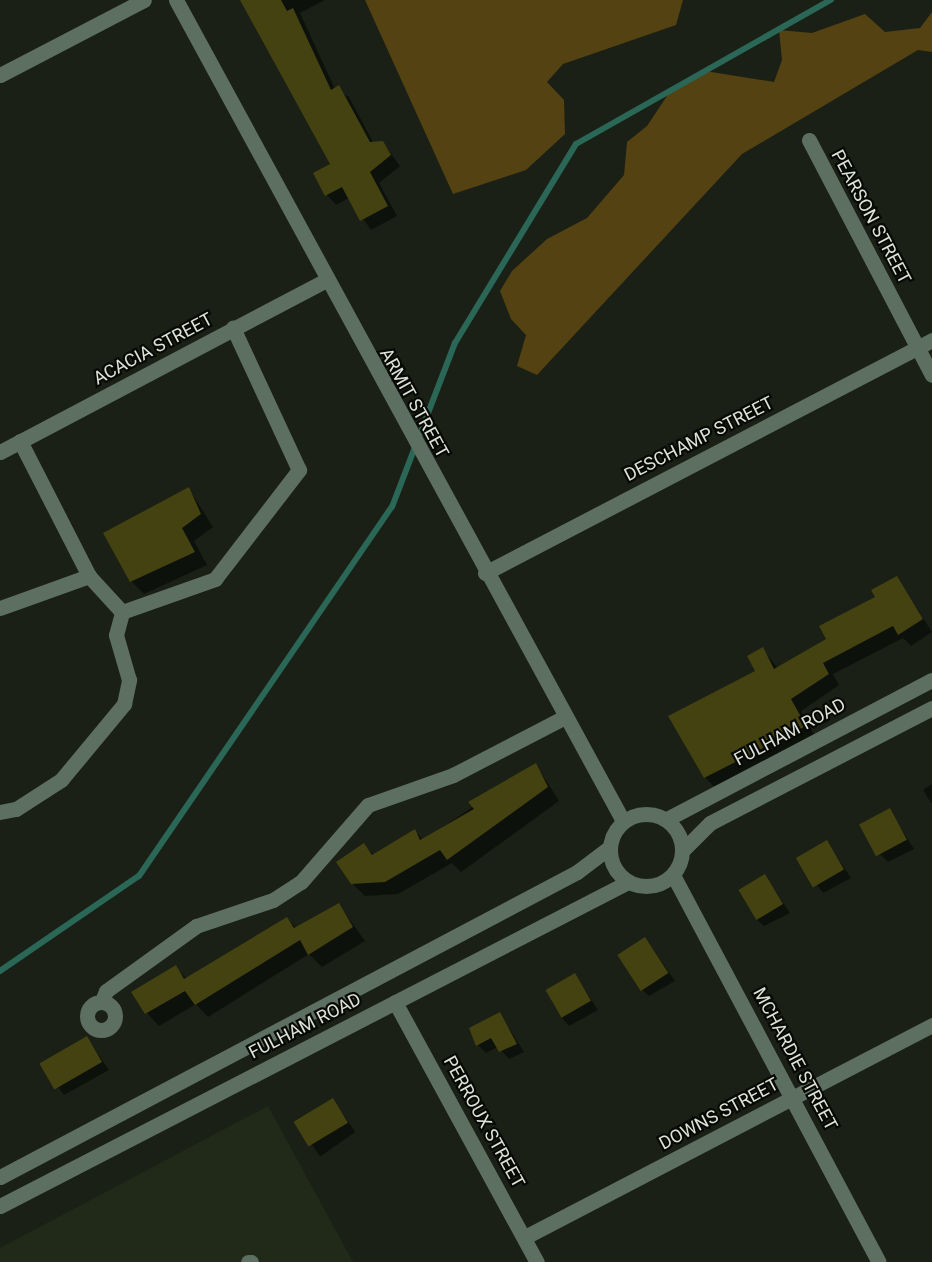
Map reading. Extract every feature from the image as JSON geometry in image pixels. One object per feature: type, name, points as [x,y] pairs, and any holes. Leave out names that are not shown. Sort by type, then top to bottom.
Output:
[{"type":"street","points":[[0,75],[144,0]]},
{"type":"street","name":"ARMIT STREET","points":[[176,0],[324,281],[623,821]]},
{"type":"street","name":"PEARSON STREET","points":[[809,140],[932,375]]},
{"type":"street","name":"ACACIA STREET","points":[[0,452],[324,281]]},
{"type":"street","points":[[122,612],[215,579],[299,470],[233,328]]},
{"type":"street","name":"DESCHAMP STREET","points":[[485,573],[932,340]]},
{"type":"street","points":[[20,441],[89,576],[122,612]]},
{"type":"street","points":[[0,608],[89,576]]},
{"type":"street","points":[[0,812],[16,808],[61,780],[124,704],[129,680],[116,635],[122,612]]},
{"type":"street","name":"FULHAM ROAD","points":[[667,819],[932,680]]},
{"type":"street","points":[[683,850],[667,819],[647,813],[623,821],[610,848],[612,862],[628,882],[656,885],[673,875],[683,850],[710,823],[932,708]]},
{"type":"street","points":[[102,1001],[106,991],[196,926],[273,900],[301,882],[368,806],[453,775],[565,717]]},
{"type":"street","name":"FULHAM ROAD","points":[[0,1177],[577,872],[610,848]]},
{"type":"street","name":"MCHARDIE STREET","points":[[673,875],[879,1262]]},
{"type":"street","name":"FULHAM ROAD","points":[[0,1206],[628,882]]},
{"type":"street","name":"PERROUX STREET","points":[[395,1002],[537,1262]]},
{"type":"street","name":"DOWNS STREET","points":[[525,1237],[932,1025]]},
{"type":"shaded area","points":[[365,0],[683,0],[676,25],[563,64],[547,82],[564,100],[565,134],[526,170],[453,194]]},
{"type":"shaded area","points":[[932,12],[932,52],[918,50],[742,154],[537,375],[517,366],[526,335],[511,319],[500,291],[512,271],[547,239],[587,218],[624,175],[627,142],[647,126],[671,90],[705,71],[774,82],[782,60],[779,30],[812,33],[865,14],[885,32],[920,28]]},
{"type":"shaded area","points":[[268,1106],[353,1262],[0,1262],[0,1248]]},
{"type":"building","points":[[240,0],[281,0],[287,11],[293,8],[331,90],[339,85],[370,142],[383,141],[391,155],[370,172],[388,206],[360,221],[342,187],[325,196],[313,173],[330,164]]},
{"type":"building","points":[[189,487],[201,514],[182,528],[195,552],[130,582],[103,533]]},
{"type":"building","points":[[897,576],[923,619],[898,635],[893,626],[823,663],[829,674],[791,699],[806,726],[704,778],[668,716],[755,671],[747,656],[763,647],[774,669],[826,639],[819,626],[875,597],[871,590]]},
{"type":"building","points":[[536,763],[548,787],[447,860],[440,850],[385,882],[351,884],[336,862],[364,843],[372,855],[415,829],[420,840],[474,809],[468,802]]},
{"type":"building","points":[[890,808],[907,840],[876,856],[859,824]]},
{"type":"building","points":[[827,840],[844,869],[813,887],[796,858]]},
{"type":"building","points":[[765,874],[783,904],[756,920],[738,890]]},
{"type":"building","points":[[339,903],[353,927],[308,955],[300,940],[195,1005],[185,991],[145,1014],[131,992],[176,965],[184,979],[287,917],[294,928]]},
{"type":"building","points":[[645,937],[668,973],[641,991],[617,955]]},
{"type":"building","points":[[575,973],[591,1001],[562,1018],[546,990]]},
{"type":"building","points":[[500,1012],[517,1044],[499,1052],[491,1038],[476,1046],[469,1028]]},
{"type":"building","points":[[87,1036],[102,1062],[54,1089],[39,1064]]},
{"type":"building","points":[[333,1098],[348,1123],[309,1147],[294,1122]]},
{"type":"waterway","points":[[0,971],[139,876],[392,507],[455,343],[576,144],[831,0]]}]
